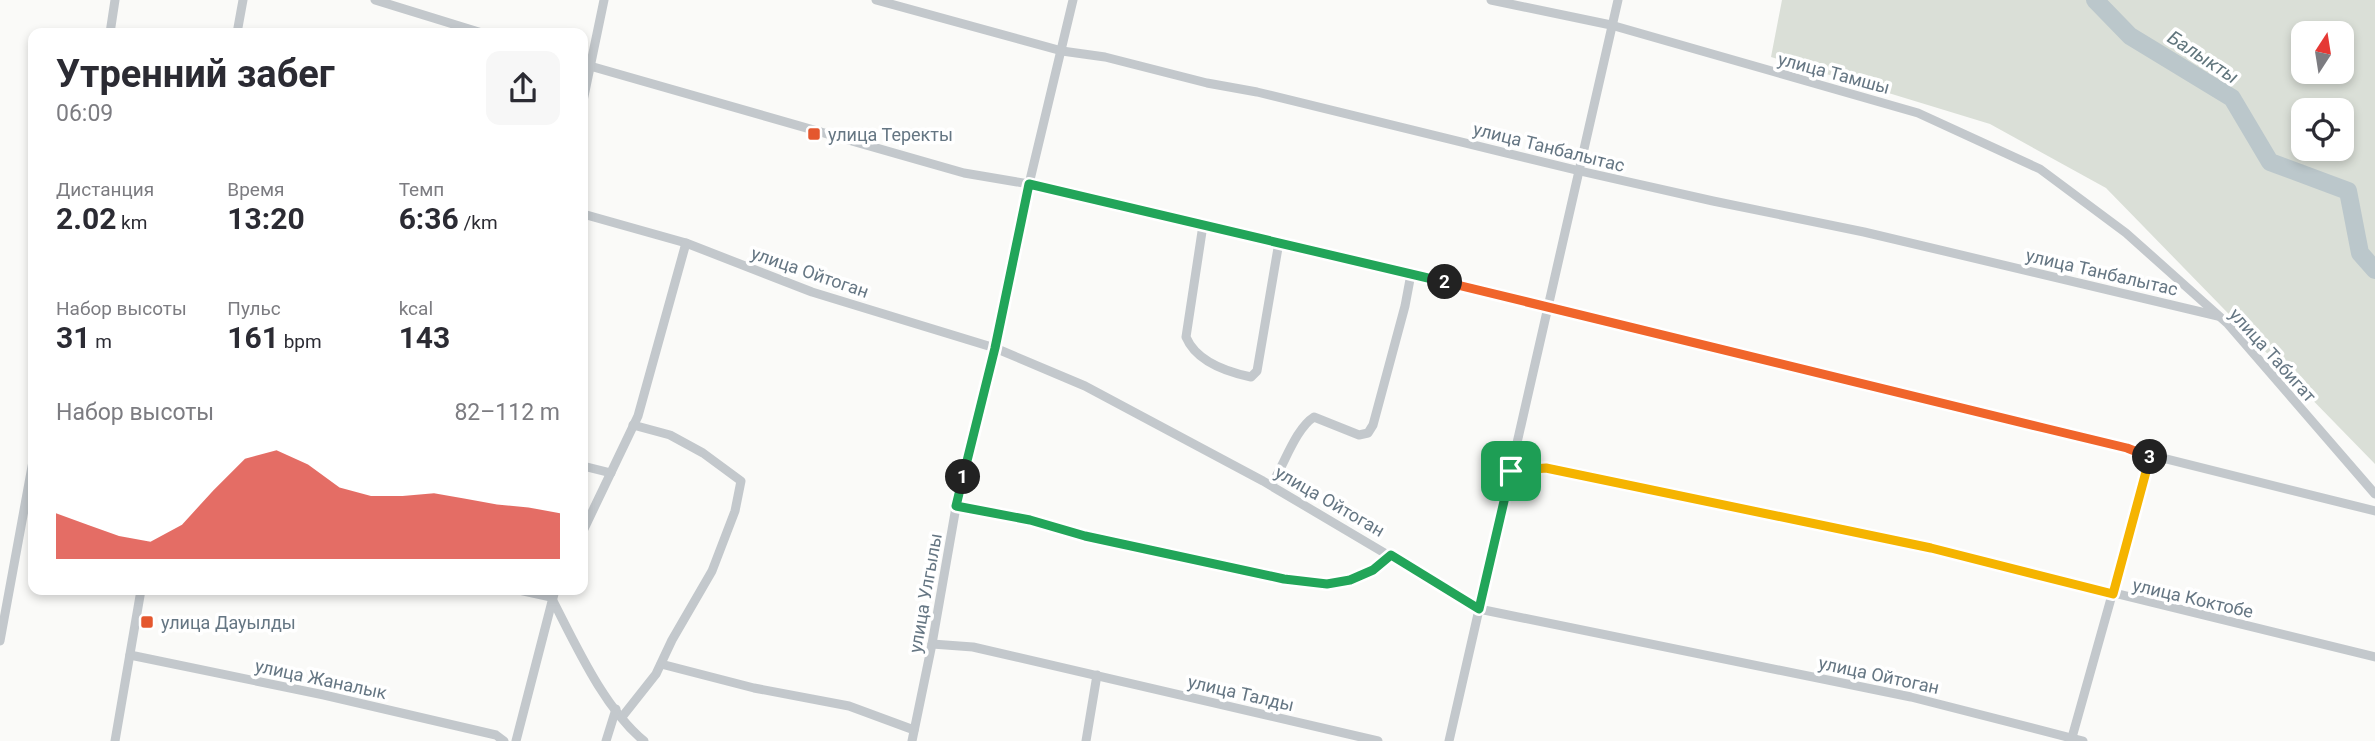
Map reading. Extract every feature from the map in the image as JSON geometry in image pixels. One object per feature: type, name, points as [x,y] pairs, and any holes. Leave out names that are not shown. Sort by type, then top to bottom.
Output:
[{"type":"street","points":[[111,28],[115,0]]},
{"type":"street","points":[[238,28],[243,0]]},
{"type":"street","points":[[375,0],[466,28]]},
{"type":"street","points":[[588,58],[604,0]]},
{"type":"street","name":"улица Танбалытас","points":[[876,0],[1062,51],[1257,92],[1580,171],[1864,232],[2218,316]]},
{"type":"street","name":"улица Улгылы","points":[[912,741],[956,506],[995,348],[1029,184],[1073,0]]},
{"type":"street","name":"улица Тамшы","points":[[1491,0],[1611,25],[1918,113],[2040,169],[2139,244]]},
{"type":"street","points":[[1449,741],[1618,0]]},
{"type":"street","points":[[588,66],[964,173],[1029,184],[1279,242],[2375,511]]},
{"type":"street","name":"улица Ойтоган","points":[[588,215],[686,243],[812,292],[995,348],[1085,386],[1271,485],[1479,609],[1911,697],[2083,741]]},
{"type":"street","points":[[1203,225],[1186,337],[1192,351],[1231,373],[1251,377],[1257,371],[1279,242]]},
{"type":"street","points":[[588,520],[633,425],[686,243]]},
{"type":"street","name":"улица Табигат","points":[[2139,244],[2218,316],[2375,494]]},
{"type":"street","points":[[1271,485],[1299,435],[1314,417],[1359,435],[1367,433],[1373,425],[1411,274]]},
{"type":"street","points":[[606,741],[619,713],[656,674],[712,571],[735,511],[741,481],[703,453],[670,435],[633,425]]},
{"type":"street","points":[[2071,740],[2151,456]]},
{"type":"street","points":[[588,467],[611,472]]},
{"type":"street","name":"улица Коктобе","points":[[1511,471],[1546,468],[1931,548],[2375,657]]},
{"type":"street","points":[[0,641],[28,496]]},
{"type":"street","points":[[956,506],[1030,520],[1085,536],[1284,579],[1327,584],[1350,580],[1373,570],[1391,555]]},
{"type":"street","points":[[115,741],[140,595]]},
{"type":"street","points":[[516,741],[552,595]]},
{"type":"street","points":[[554,595],[604,694],[633,737],[644,741]]},
{"type":"street","name":"улица Талды","points":[[932,644],[973,647],[1378,741]]},
{"type":"street","name":"улица Жаналык","points":[[130,655],[324,695],[496,735],[504,741]]},
{"type":"street","points":[[660,664],[754,688],[849,706],[914,730]]},
{"type":"street","points":[[1086,741],[1097,675]]},
{"type":"shaded area","points":[[1782,0],[2375,0],[2375,464],[2106,188],[1990,124],[1771,57]]},
{"type":"waterway","name":"Балыкты","points":[[2095,0],[2130,36],[2232,98],[2270,162],[2348,191],[2360,253],[2375,270]]},
{"type":"place","name":"улица Теректы","points":[[814,134]]},
{"type":"place","name":"улица Дауылды","points":[[147,622]]},
{"type":"route","points":[[1029,184],[1710,346],[2151,456],[2113,594],[1931,548],[1546,468],[1511,471],[1479,609],[1391,555],[1373,570],[1350,580],[1327,584],[1284,579],[1085,536],[981,509],[956,506],[995,348],[1029,184]]}]
